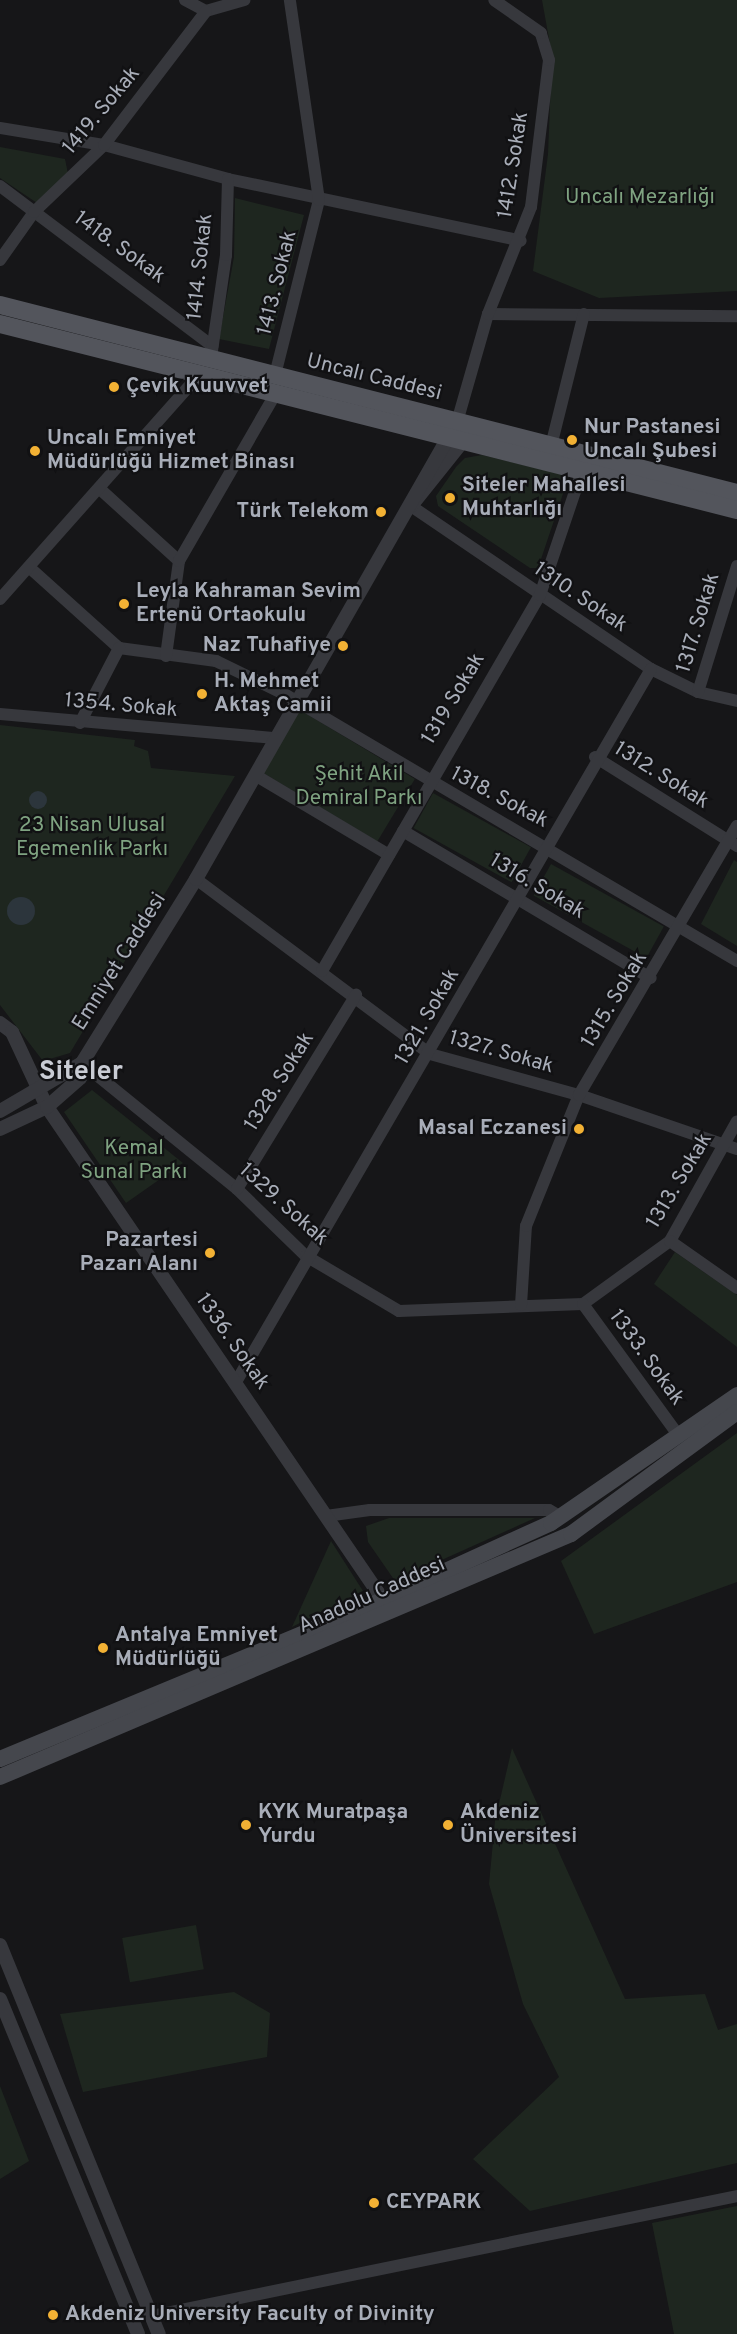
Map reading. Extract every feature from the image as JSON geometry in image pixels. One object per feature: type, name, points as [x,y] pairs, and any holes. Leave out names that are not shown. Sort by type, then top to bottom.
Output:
[{"type":"main road","name":"Uncalı Caddesi","points":[[0,304],[211,353],[275,384]]},
{"type":"main road","name":"Uncalı Caddesi","points":[[0,324],[199,375],[275,384],[456,433],[582,471],[737,510]]},
{"type":"main road","name":"Uncalı Caddesi","points":[[456,433],[551,447],[737,493]]},
{"type":"main road","name":"Anadolu Caddesi","points":[[0,1777],[387,1608],[561,1517],[737,1395]]},
{"type":"main road","name":"Anadolu Caddesi","points":[[0,1759],[571,1534],[737,1412]]},
{"type":"street","points":[[185,0],[206,11],[244,0]]},
{"type":"street","points":[[290,0],[319,200]]},
{"type":"street","name":"1412. Sokak","points":[[456,433],[488,314],[521,241],[531,207],[549,60],[541,33],[494,0]]},
{"type":"street","name":"1419. Sokak","points":[[0,260],[34,212],[104,145],[206,11]]},
{"type":"street","points":[[0,128],[104,145],[228,179],[319,200],[521,241]]},
{"type":"street","name":"1414. Sokak","points":[[211,353],[226,255],[228,179]]},
{"type":"street","name":"1418. Sokak","points":[[0,186],[211,353]]},
{"type":"street","name":"1413. Sokak","points":[[179,561],[275,384],[319,200]]},
{"type":"street","points":[[488,314],[737,316]]},
{"type":"street","points":[[551,447],[584,314]]},
{"type":"street","points":[[0,599],[100,490],[199,375]]},
{"type":"street","name":"Emniyet Caddesi","points":[[0,1129],[47,1107],[80,1078],[82,1063],[196,879],[411,506],[414,491],[456,433]]},
{"type":"street","name":"1319 Sokak","points":[[322,971],[403,831],[427,781],[540,595],[582,471]]},
{"type":"street","points":[[100,490],[179,561],[166,656]]},
{"type":"street","name":"1310. Sokak","points":[[411,506],[651,669],[698,692],[737,700]]},
{"type":"street","name":"1317. Sokak","points":[[698,692],[737,566]]},
{"type":"street","points":[[30,568],[119,648],[80,723]]},
{"type":"street","name":"1318. Sokak","points":[[119,648],[216,662],[298,702],[427,781],[548,846],[737,961]]},
{"type":"street","name":"1321. Sokak","points":[[236,1382],[306,1256],[430,1054],[548,846],[595,757],[651,669]]},
{"type":"street","name":"1354. Sokak","points":[[0,714],[80,723],[276,738]]},
{"type":"street","name":"1312. Sokak","points":[[595,757],[733,844]]},
{"type":"street","points":[[255,775],[389,855]]},
{"type":"street","name":"1315. Sokak","points":[[521,1305],[526,1226],[579,1095],[733,844],[737,826]]},
{"type":"street","name":"1316. Sokak","points":[[403,831],[651,978]]},
{"type":"street","name":"1327. Sokak","points":[[196,879],[356,995],[430,1054],[579,1095],[731,1148]]},
{"type":"street","name":"1328. Sokak","points":[[237,1189],[356,995]]},
{"type":"street","name":"1336. Sokak","points":[[0,1023],[12,1032],[47,1107],[236,1382],[387,1608]]},
{"type":"street","points":[[0,1111],[63,1072],[82,1063]]},
{"type":"street","name":"1329. Sokak","points":[[82,1063],[237,1189],[306,1256],[399,1311],[521,1305]]},
{"type":"street","points":[[27,1066],[63,1072]]},
{"type":"street","name":"1313. Sokak","points":[[583,1304],[670,1240],[731,1148],[737,1121]]},
{"type":"street","points":[[670,1240],[737,1288]]},
{"type":"street","points":[[521,1305],[583,1304]]},
{"type":"street","name":"1333. Sokak","points":[[583,1304],[679,1436]]},
{"type":"street","points":[[326,1516],[370,1510],[549,1510],[561,1517]]},
{"type":"street","points":[[0,1945],[159,2334]]},
{"type":"street","points":[[0,1999],[138,2334]]},
{"type":"street","points":[[152,2316],[737,2196]]},
{"type":"green space","name":"Uncalı Mezarlığı","points":[[542,0],[737,0],[737,291],[599,298],[533,271],[548,154],[552,55]]},
{"type":"green space","points":[[0,147],[65,159],[68,174],[37,203],[0,178]]},
{"type":"green space","points":[[235,198],[304,215],[269,349],[219,339],[234,257]]},
{"type":"green space","points":[[482,455],[569,476],[538,568],[530,568],[438,506],[436,496],[456,467],[465,458]]},
{"type":"green space","name":"Şehit Akil Demiral Parkı","points":[[300,710],[415,779],[377,842],[262,773]]},
{"type":"green space","name":"23 Nisan Ulusal Egemenlik Parkı","points":[[0,725],[135,740],[134,746],[148,751],[151,768],[235,776],[70,1053],[43,1061],[0,1005]]},
{"type":"green space","points":[[433,793],[531,847],[512,882],[414,828]]},
{"type":"green space","points":[[734,860],[737,862],[737,946],[701,924]]},
{"type":"green space","points":[[551,864],[664,927],[646,958],[534,895]]},
{"type":"green space","name":"Kemal Sunal Parkı","points":[[92,1090],[183,1163],[126,1203],[64,1112]]},
{"type":"green space","points":[[675,1252],[737,1295],[737,1347],[654,1284]]},
{"type":"green space","points":[[737,1433],[737,1582],[594,1634],[561,1561]]},
{"type":"green space","points":[[389,1518],[535,1518],[395,1581],[368,1542],[366,1526]]},
{"type":"green space","points":[[331,1541],[363,1591],[292,1627]]},
{"type":"green space","points":[[512,1748],[625,1999],[705,1994],[718,2030],[737,2024],[737,2163],[530,2211],[473,2159],[559,2077],[523,2004],[489,1884],[495,1821]]},
{"type":"green space","points":[[196,1925],[204,1969],[130,1982],[122,1938]]},
{"type":"green space","points":[[234,1992],[270,2013],[267,2057],[83,2092],[60,2014]]},
{"type":"green space","points":[[0,2086],[29,2161],[0,2179]]},
{"type":"green space","points":[[737,2206],[737,2334],[674,2334],[652,2223]]},
{"type":"shaded area","points":[[34,791],[42,791],[47,796],[45,807],[34,809],[29,804],[29,796]]},
{"type":"shaded area","points":[[21,897],[31,901],[35,911],[31,921],[21,925],[11,921],[7,911],[11,901]]},
{"type":"place","name":"Çevik Kuuvvet","points":[[114,387]]},
{"type":"place","name":"Nur Pastanesi Uncalı Şubesi","points":[[572,440]]},
{"type":"place","name":"Uncalı Emniyet Müdürlüğü Hizmet Binası","points":[[35,451]]},
{"type":"place","name":"Siteler Mahallesi Muhtarlığı","points":[[450,498]]},
{"type":"place","name":"Türk Telekom","points":[[381,512]]},
{"type":"place","name":"Leyla Kahraman Sevim Ertenü Ortaokulu","points":[[124,604]]},
{"type":"place","name":"Naz Tuhafiye","points":[[343,646]]},
{"type":"place","name":"H. Mehmet Aktaş Camii","points":[[202,694]]},
{"type":"place","name":"Masal Eczanesi","points":[[579,1129]]},
{"type":"place","name":"Pazartesi Pazarı Alanı","points":[[210,1253]]},
{"type":"place","name":"Antalya Emniyet Müdürlüğü","points":[[103,1648]]},
{"type":"place","name":"KYK Muratpaşa Yurdu","points":[[246,1825]]},
{"type":"place","name":"Akdeniz Üniversitesi","points":[[448,1825]]},
{"type":"place","name":"CEYPARK","points":[[374,2203]]},
{"type":"place","name":"Akdeniz University Faculty of Divinity","points":[[53,2315]]},
{"type":"district","name":"Siteler","points":[[81,1073]]}]
